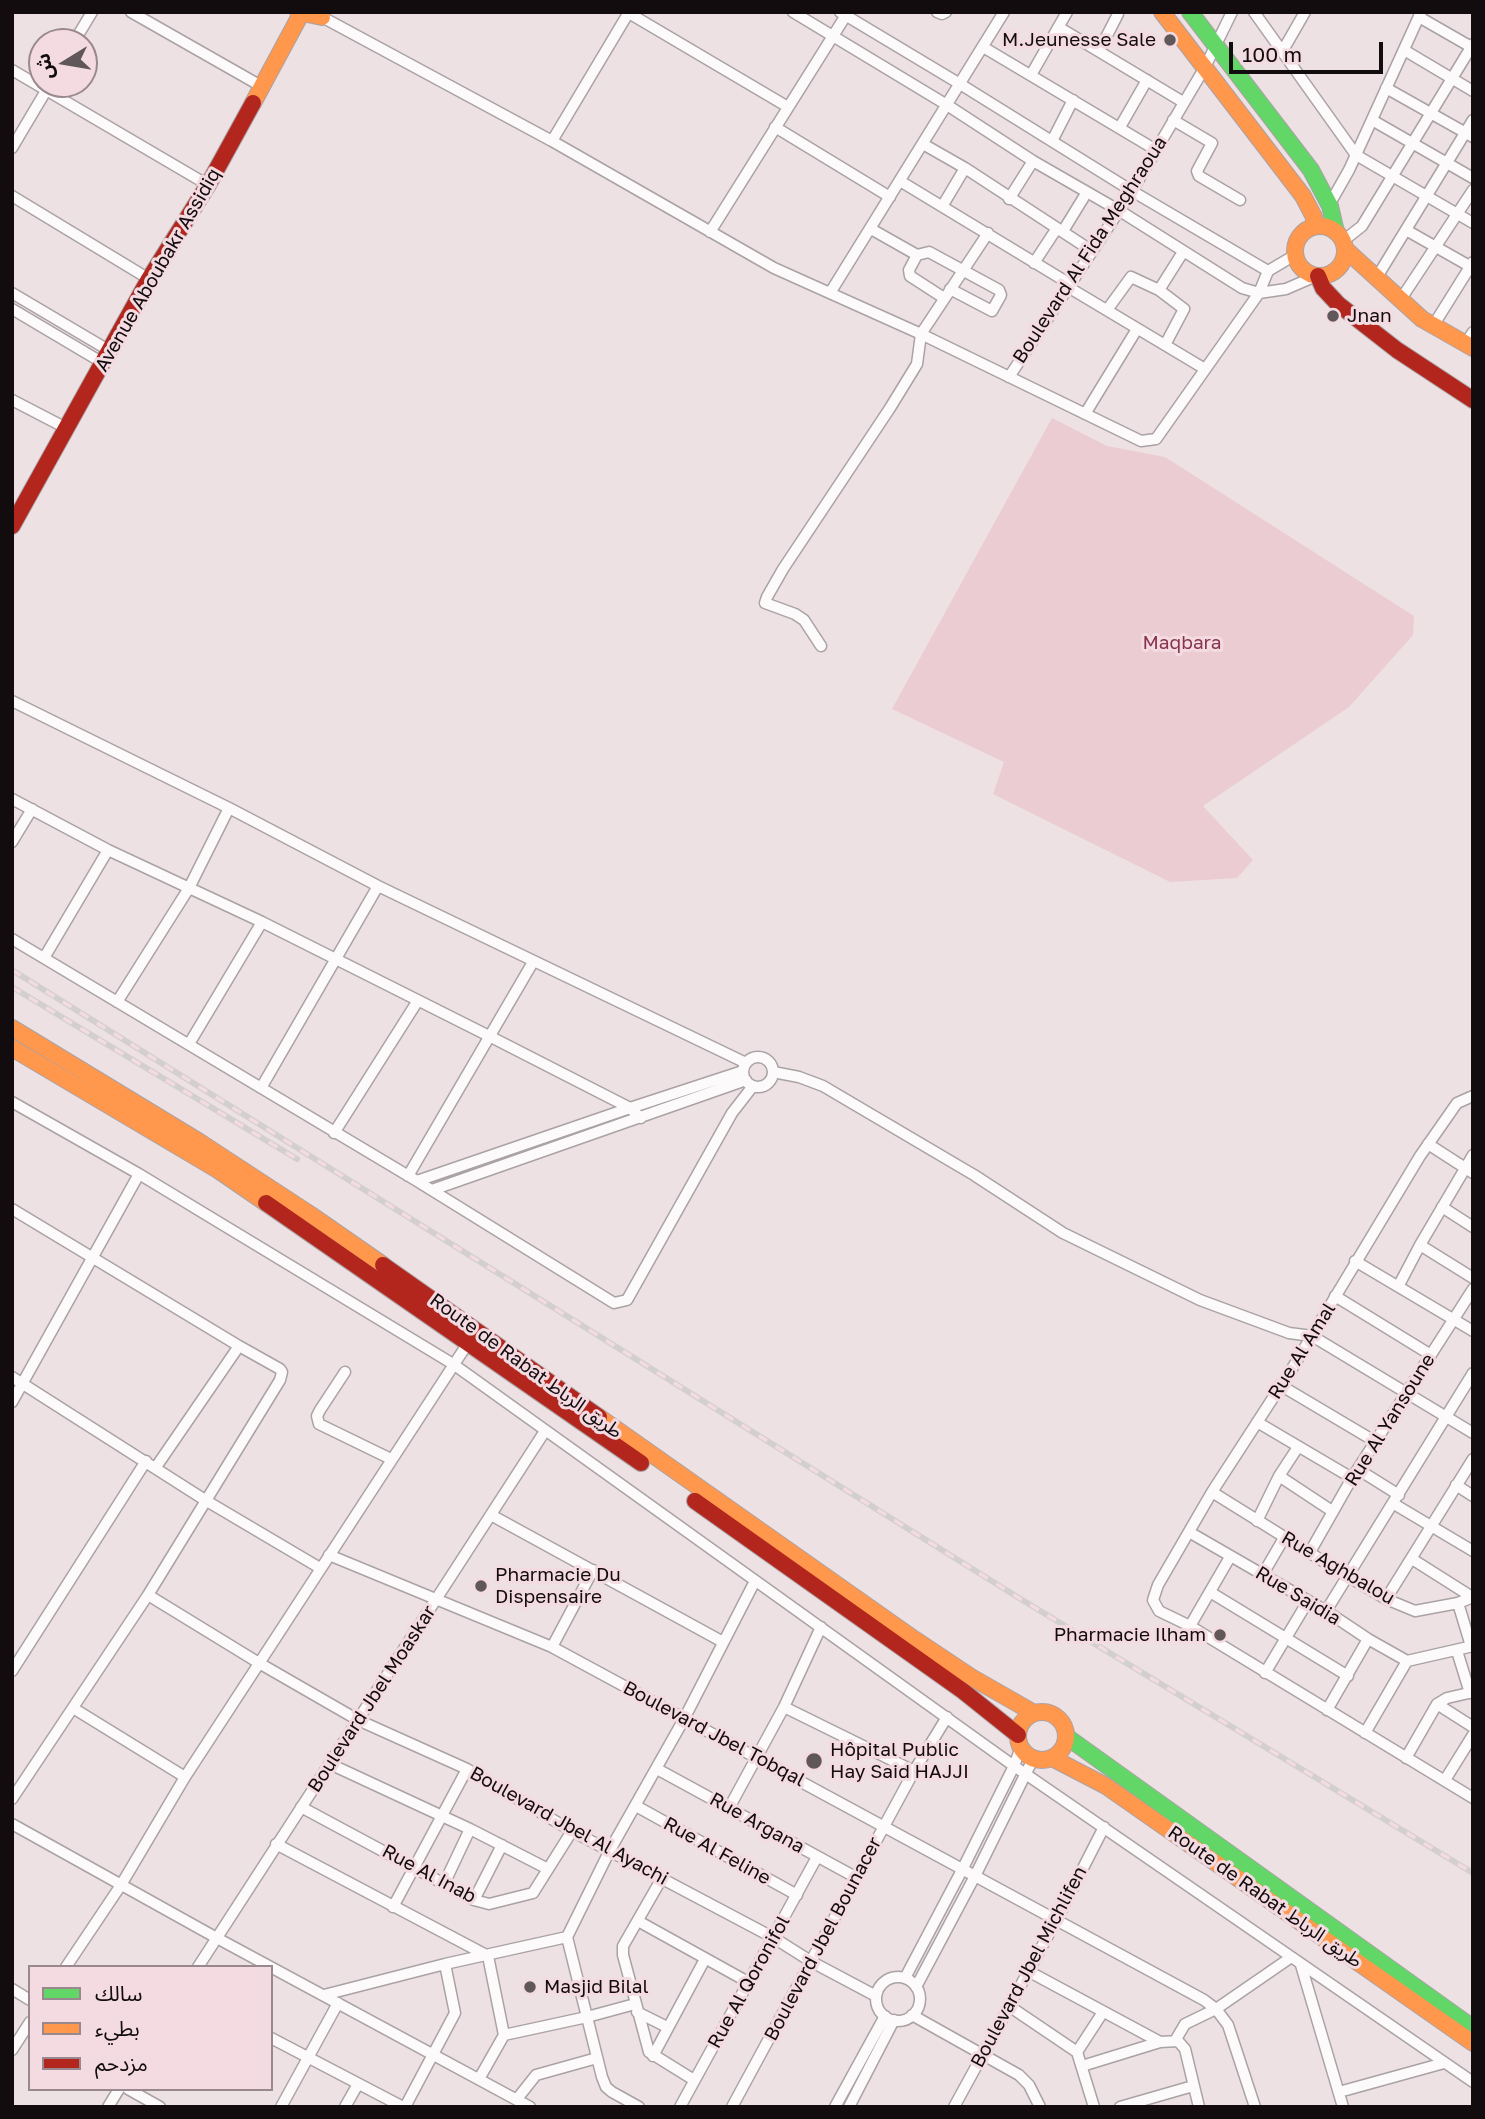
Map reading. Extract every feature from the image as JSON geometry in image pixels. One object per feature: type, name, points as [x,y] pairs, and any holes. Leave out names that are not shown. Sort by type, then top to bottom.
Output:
[{"type":"main road","points":[[1162,12],[1303,196],[1314,222],[1328,228],[1377,277],[1433,326],[1470,341]]},
{"type":"main road","points":[[1190,12],[1311,170],[1330,206],[1341,241],[1343,260],[1338,269],[1329,275],[1317,276],[1305,271],[1296,255],[1297,241],[1314,222]]},
{"type":"main road","name":"Avenue Aboubakr Assidiq","points":[[12,526],[149,279],[208,185],[261,86],[311,13]]},
{"type":"main road","points":[[1317,276],[1323,288],[1338,304],[1397,350],[1473,400]]},
{"type":"main road","name":"Route de Rabat طريق الرباط","points":[[12,1028],[198,1141],[311,1215],[914,1639],[971,1677],[1034,1713]]},
{"type":"main road","name":"Route de Rabat طريق الرباط","points":[[12,1048],[218,1170],[670,1483],[963,1691],[1019,1741]]},
{"type":"main road","points":[[1045,1712],[1056,1716],[1064,1726],[1067,1737],[1062,1750],[1052,1758],[1030,1766],[1019,1741],[1023,1721],[1034,1713],[1045,1712]]},
{"type":"main road","name":"Route de Rabat طريق الرباط","points":[[1067,1737],[1473,2028]]},
{"type":"main road","name":"Route de Rabat طريق الرباط","points":[[1052,1758],[1106,1786],[1473,2043]]},
{"type":"street","points":[[82,28],[92,12]]},
{"type":"street","points":[[131,12],[261,86]]},
{"type":"street","points":[[793,12],[1241,288],[1259,293],[1286,289],[1317,276]]},
{"type":"street","points":[[937,12],[946,12]]},
{"type":"street","points":[[1031,75],[1067,12]]},
{"type":"street","name":"Boulevard Al Fida Meghraoua","points":[[1009,377],[1132,191],[1205,67],[1232,12]]},
{"type":"street","points":[[1254,12],[1356,155],[1473,223]]},
{"type":"street","points":[[311,13],[552,141],[774,268],[921,334],[1141,441],[1156,439],[1259,293],[1268,271],[1296,255]]},
{"type":"street","points":[[552,141],[628,13],[788,107]]},
{"type":"street","points":[[710,232],[845,13],[1132,191],[1268,271]]},
{"type":"street","points":[[1282,52],[1304,13]]},
{"type":"street","points":[[830,293],[983,47],[999,14]]},
{"type":"street","points":[[1099,51],[1118,14]]},
{"type":"street","points":[[1314,222],[1330,206],[1356,155],[1420,14],[1472,46],[1362,226],[1341,241]]},
{"type":"street","points":[[1060,28],[1183,102]]},
{"type":"street","points":[[983,47],[1156,150]]},
{"type":"street","points":[[1404,50],[1473,91]]},
{"type":"street","points":[[12,70],[28,78]]},
{"type":"street","points":[[1120,127],[1147,80]]},
{"type":"street","points":[[1386,88],[1469,135]]},
{"type":"street","points":[[12,148],[42,98]]},
{"type":"street","points":[[66,98],[208,185]]},
{"type":"street","points":[[1052,141],[1073,100]]},
{"type":"street","points":[[1173,120],[1212,143],[1197,171],[1199,176],[1240,200]]},
{"type":"street","points":[[1372,120],[1473,178]]},
{"type":"street","points":[[1377,277],[1425,195],[1469,135],[1473,120]]},
{"type":"street","points":[[775,127],[890,197]]},
{"type":"street","points":[[923,144],[1092,251]]},
{"type":"street","points":[[1009,199],[1033,161]]},
{"type":"street","points":[[943,205],[965,169]]},
{"type":"street","points":[[900,181],[943,205],[1137,329],[1205,369]]},
{"type":"street","points":[[1401,299],[1473,190]]},
{"type":"street","points":[[1034,263],[1087,192]]},
{"type":"street","points":[[12,196],[149,279]]},
{"type":"street","points":[[871,229],[917,255],[929,252],[999,290],[1001,295],[992,312],[910,276],[909,270],[917,255]]},
{"type":"street","points":[[1406,230],[1472,265],[1433,326]]},
{"type":"street","points":[[821,646],[804,620],[765,603],[767,597],[917,364],[921,334],[988,233]]},
{"type":"street","points":[[1159,290],[1182,252]]},
{"type":"street","points":[[1107,310],[1131,277],[1159,290],[1184,309],[1165,345]]},
{"type":"street","points":[[12,293],[106,357]]},
{"type":"street","points":[[12,309],[106,357]]},
{"type":"street","points":[[1085,414],[1137,329]]},
{"type":"street","points":[[12,400],[66,428]]},
{"type":"street","points":[[12,701],[229,807],[747,1075],[766,1084],[773,1072]]},
{"type":"street","points":[[12,799],[108,850],[262,922],[491,1037],[630,1108],[641,1118]]},
{"type":"street","points":[[117,1002],[189,888],[229,807]]},
{"type":"street","points":[[12,842],[32,809]]},
{"type":"street","points":[[44,958],[108,850]]},
{"type":"street","points":[[261,1088],[378,886]]},
{"type":"street","points":[[189,1044],[262,922]]},
{"type":"street","points":[[12,939],[413,1178],[614,1303],[626,1300],[732,1114],[754,1058],[763,1058],[770,1064],[773,1072]]},
{"type":"street","points":[[413,1178],[533,962]]},
{"type":"street","points":[[334,1133],[417,1002]]},
{"type":"street","points":[[773,1072],[799,1077],[823,1086],[974,1175],[1063,1233],[1200,1300],[1289,1334],[1312,1336],[1473,1433]]},
{"type":"street","points":[[413,1178],[630,1108],[747,1075]]},
{"type":"street","points":[[432,1190],[641,1118],[747,1075]]},
{"type":"street","name":"Rue Al Amal","points":[[1190,1626],[1164,1614],[1153,1605],[1153,1596],[1212,1492],[1312,1336],[1428,1144],[1457,1103],[1473,1096]]},
{"type":"street","points":[[12,1102],[139,1174],[453,1364],[1014,1766],[1030,1766],[1104,1827],[1473,2082]]},
{"type":"street","points":[[1428,1144],[1468,1170]]},
{"type":"street","points":[[1399,1285],[1441,1207],[1468,1170],[1473,1155]]},
{"type":"street","points":[[12,1402],[139,1174]]},
{"type":"street","points":[[1441,1207],[1473,1227]]},
{"type":"street","points":[[12,1209],[280,1369],[281,1376],[148,1595],[12,1799]]},
{"type":"street","points":[[1419,1245],[1473,1278]]},
{"type":"street","points":[[1355,1261],[1473,1331]]},
{"type":"street","name":"Rue Al Yansoune","points":[[1310,1552],[1332,1511],[1473,1289]]},
{"type":"street","points":[[1335,1296],[1431,1355]]},
{"type":"street","points":[[67,1965],[121,1885],[185,1777],[468,1343]]},
{"type":"street","points":[[12,1671],[151,1464],[239,1346]]},
{"type":"street","points":[[345,1372],[317,1416],[319,1424],[391,1459]]},
{"type":"street","points":[[1326,1611],[1473,1373]]},
{"type":"street","points":[[12,1377],[205,1500],[320,1568]]},
{"type":"street","points":[[1280,1385],[1376,1441]]},
{"type":"street","points":[[1257,1422],[1298,1447],[1356,1474],[1396,1499],[1430,1527],[1473,1551]]},
{"type":"street","name":"Boulevard Jbel Moaskar","points":[[199,1965],[545,1431]]},
{"type":"street","points":[[1258,1521],[1279,1476],[1298,1447]]},
{"type":"street","points":[[1386,1599],[1473,1459]]},
{"type":"street","points":[[1279,1476],[1332,1511]]},
{"type":"street","points":[[1456,1485],[1473,1496]]},
{"type":"street","name":"Rue Aghbalou","points":[[1212,1492],[1386,1599],[1415,1611],[1458,1603],[1472,1597]]},
{"type":"street","points":[[491,1516],[723,1642]]},
{"type":"street","name":"Rue Saidia","points":[[1189,1532],[1407,1661]]},
{"type":"street","points":[[1263,1574],[1284,1538]]},
{"type":"street","name":"Boulevard Jbel Tobqal","points":[[329,1555],[552,1647],[1057,1919],[1216,2009]]},
{"type":"street","points":[[1230,1557],[1190,1626],[1473,1798]]},
{"type":"street","points":[[1412,1559],[1472,1597]]},
{"type":"street","points":[[552,1647],[593,1570]]},
{"type":"street","points":[[636,2106],[606,2087],[567,1937],[610,1850],[684,1719],[755,1581]]},
{"type":"street","points":[[1210,1592],[1348,1676]]},
{"type":"street","name":"Boulevard Jbel Al Ayachi","points":[[148,1595],[358,1720],[467,1769],[572,1831],[774,1938],[876,1996]]},
{"type":"street","points":[[1265,1673],[1308,1601]]},
{"type":"street","points":[[1364,1733],[1407,1661],[1472,1646],[1458,1603]]},
{"type":"street","points":[[729,1808],[784,1707],[821,1627]]},
{"type":"street","points":[[1327,1710],[1368,1639]]},
{"type":"street","points":[[1406,1758],[1437,1704],[1447,1698],[1471,1693],[1457,1651]]},
{"type":"street","points":[[1437,1704],[1473,1727]]},
{"type":"street","points":[[784,1707],[914,1771]]},
{"type":"street","points":[[73,1708],[185,1777]]},
{"type":"street","name":"Boulevard Jbel Bounacer","points":[[732,2107],[914,1771],[947,1717]]},
{"type":"street","points":[[1444,1780],[1473,1735]]},
{"type":"street","points":[[905,1978],[1014,1766],[1019,1741]]},
{"type":"street","points":[[330,1764],[470,1829],[548,1869]]},
{"type":"street","points":[[916,1987],[905,1978],[887,1980],[880,1986],[876,1996],[878,2007],[889,2018],[904,2020],[912,2015],[919,2003],[916,1987],[1030,1766]]},
{"type":"street","points":[[393,1907],[467,1769]]},
{"type":"street","name":"Rue Argana","points":[[657,1769],[857,1878]]},
{"type":"street","name":"Rue Al Feline","points":[[636,1806],[797,1895]]},
{"type":"street","name":"Rue Al Inab","points":[[301,1807],[474,1900],[489,1904],[533,1893],[572,1831]]},
{"type":"street","points":[[12,1824],[267,1965]]},
{"type":"street","name":"Boulevard Jbel Michlifen","points":[[954,2107],[1104,1827]]},
{"type":"street","points":[[444,1884],[470,1829]]},
{"type":"street","points":[[276,1844],[488,1956]]},
{"type":"street","points":[[474,1900],[502,1845]]},
{"type":"street","name":"Rue Al Qoronifol","points":[[680,2107],[817,1857]]},
{"type":"street","points":[[662,1878],[623,1947],[623,1955],[646,2046],[653,2056],[694,2080]]},
{"type":"street","points":[[638,1921],[748,1982]]},
{"type":"street","points":[[324,1996],[445,1964],[567,1937]]},
{"type":"street","points":[[479,2079],[504,2035],[488,1956]]},
{"type":"street","points":[[1175,2041],[1185,2025],[1216,2009],[1290,1958]]},
{"type":"street","points":[[653,2056],[705,1959]]},
{"type":"street","points":[[273,2039],[404,2107],[455,2013],[445,1964]]},
{"type":"street","points":[[1301,1965],[1343,2107]]},
{"type":"street","points":[[273,1968],[522,2104],[537,2075],[597,2058]]},
{"type":"street","points":[[1028,1971],[1160,2042]]},
{"type":"street","points":[[12,1989],[28,1999]]},
{"type":"street","points":[[281,2107],[338,2003]]},
{"type":"street","points":[[1009,2006],[1077,2052],[1094,2107]]},
{"type":"street","points":[[504,2035],[636,2008],[667,2027]]},
{"type":"street","points":[[1216,2009],[1233,2037],[1255,2107]]},
{"type":"street","points":[[1077,2052],[1103,2012]]},
{"type":"street","points":[[912,2015],[1019,2075],[1029,2085],[1040,2107]]},
{"type":"street","points":[[835,2107],[889,2018]]},
{"type":"street","points":[[849,2107],[889,2018]]},
{"type":"street","points":[[12,2050],[28,2029]]},
{"type":"street","points":[[1083,2066],[1160,2042],[1175,2041],[1185,2049],[1199,2107]]},
{"type":"street","points":[[1339,2092],[1444,2063]]},
{"type":"street","points":[[345,2107],[358,2084]]},
{"type":"street","points":[[1120,2107],[1193,2086]]},
{"type":"street","points":[[108,2107],[118,2091]]},
{"type":"street","points":[[132,2091],[160,2107]]},
{"type":"green space","name":"Maqbara","points":[[1052,418],[1107,446],[1165,457],[1414,616],[1413,635],[1349,707],[1203,806],[1253,860],[1237,878],[1170,882],[993,794],[1004,762],[892,709]]},
{"type":"railway","points":[[12,970],[1019,1598],[1473,1873]]},
{"type":"railway","points":[[12,987],[297,1159]]},
{"type":"traffic: fast","points":[[1190,12],[1311,170],[1330,206],[1336,232]]},
{"type":"traffic: fast","points":[[1067,1737],[1473,2028]]},
{"type":"traffic: slow","points":[[298,12],[322,17]]},
{"type":"traffic: slow","points":[[253,103],[302,12]]},
{"type":"traffic: slow","points":[[1162,12],[1303,196],[1314,217],[1314,227]]},
{"type":"traffic: slow","points":[[1320,226],[1338,233],[1345,251],[1338,269],[1320,276],[1302,269],[1295,251],[1302,233],[1320,226]]},
{"type":"traffic: slow","points":[[1345,249],[1422,319],[1473,348]]},
{"type":"traffic: slow","points":[[12,1028],[198,1141],[383,1265]]},
{"type":"traffic: slow","points":[[12,1048],[218,1170],[266,1203]]},
{"type":"traffic: slow","points":[[599,1417],[914,1639],[971,1677],[1034,1713]]},
{"type":"traffic: slow","points":[[1042,1712],[1051,1713],[1059,1719],[1065,1727],[1066,1736],[1065,1745],[1059,1753],[1051,1759],[1042,1760],[1033,1759],[1025,1753],[1019,1745],[1018,1736],[1019,1727],[1025,1719],[1033,1713],[1042,1712]]},
{"type":"traffic: slow","points":[[1052,1758],[1106,1786],[1473,2043]]},
{"type":"traffic: jam","points":[[12,526],[149,279],[208,185],[253,103]]},
{"type":"traffic: jam","points":[[1318,276],[1323,288],[1338,304],[1397,350],[1473,400]]},
{"type":"traffic: jam","points":[[266,1203],[641,1463]]},
{"type":"traffic: jam","points":[[383,1265],[599,1417]]},
{"type":"traffic: jam","points":[[695,1501],[963,1691],[1018,1735]]},
{"type":"place","name":"M.Jeunesse Sale","points":[[1170,40]]},
{"type":"place","name":"Jnan","points":[[1333,316]]},
{"type":"place","name":"Pharmacie Du Dispensaire","points":[[481,1586]]},
{"type":"place","name":"Pharmacie Ilham","points":[[1220,1635]]},
{"type":"place","name":"Hôpital Public Hay Said HAJJI","points":[[814,1761]]},
{"type":"place","name":"Masjid Bilal","points":[[530,1987]]}]
